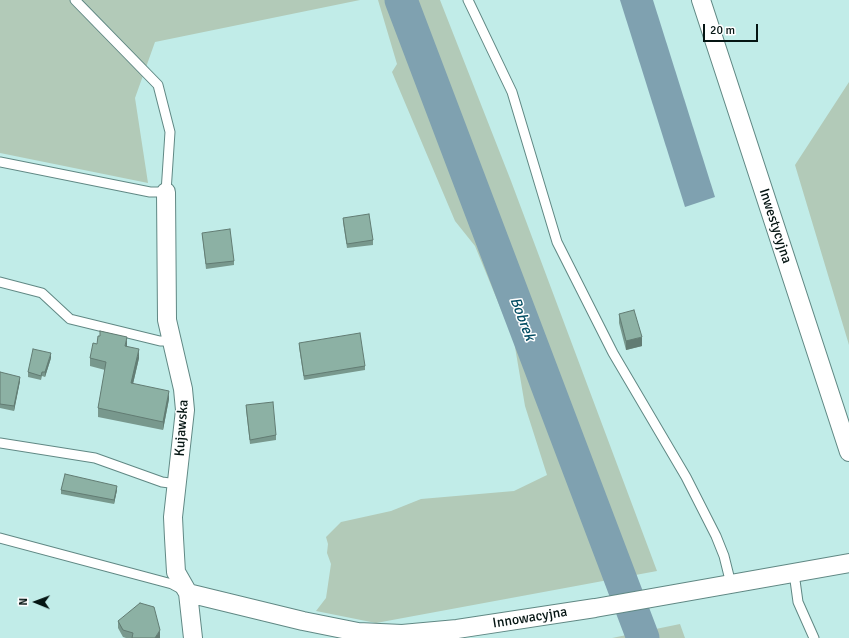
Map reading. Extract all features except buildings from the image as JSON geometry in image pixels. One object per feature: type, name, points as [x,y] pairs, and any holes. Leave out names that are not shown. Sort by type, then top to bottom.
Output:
[{"type":"street","name":"Inwestycyjna","points":[[701,0],[849,452]]},
{"type":"street","name":"Kujawska","points":[[166,192],[167,320],[184,389],[185,410],[173,517],[176,572],[188,593],[194,638]]},
{"type":"street","name":"Innowacyjna","points":[[188,593],[352,630],[402,634],[457,629],[595,608],[849,563]]},
{"type":"lane","points":[[0,162],[150,192],[166,192],[170,132],[158,85],[75,0]]},
{"type":"lane","points":[[468,0],[512,92],[557,242],[613,353],[700,503],[716,536],[731,584]]},
{"type":"lane","points":[[0,282],[42,293],[70,318],[160,341],[172,341]]},
{"type":"lane","points":[[0,443],[95,458],[162,482],[177,484]]},
{"type":"lane","points":[[0,538],[172,584],[188,593]]},
{"type":"lane","points":[[794,573],[798,602],[814,638]]},
{"type":"green space","points":[[0,0],[360,0],[155,42],[135,98],[148,183],[0,153]]},
{"type":"green space","points":[[378,0],[440,0],[511,181],[657,571],[376,623],[316,611],[326,598],[331,564],[327,553],[328,544],[326,537],[341,522],[391,511],[421,499],[514,491],[547,475],[525,406],[514,341],[475,246],[455,221],[392,72],[397,64]]},
{"type":"green space","points":[[849,82],[849,345],[795,165]]},
{"type":"green space","points":[[680,624],[685,638],[612,638]]},
{"type":"water","points":[[620,0],[653,0],[715,197],[685,207]]},
{"type":"waterway","name":"Bobrek","points":[[401,0],[643,638]]}]
